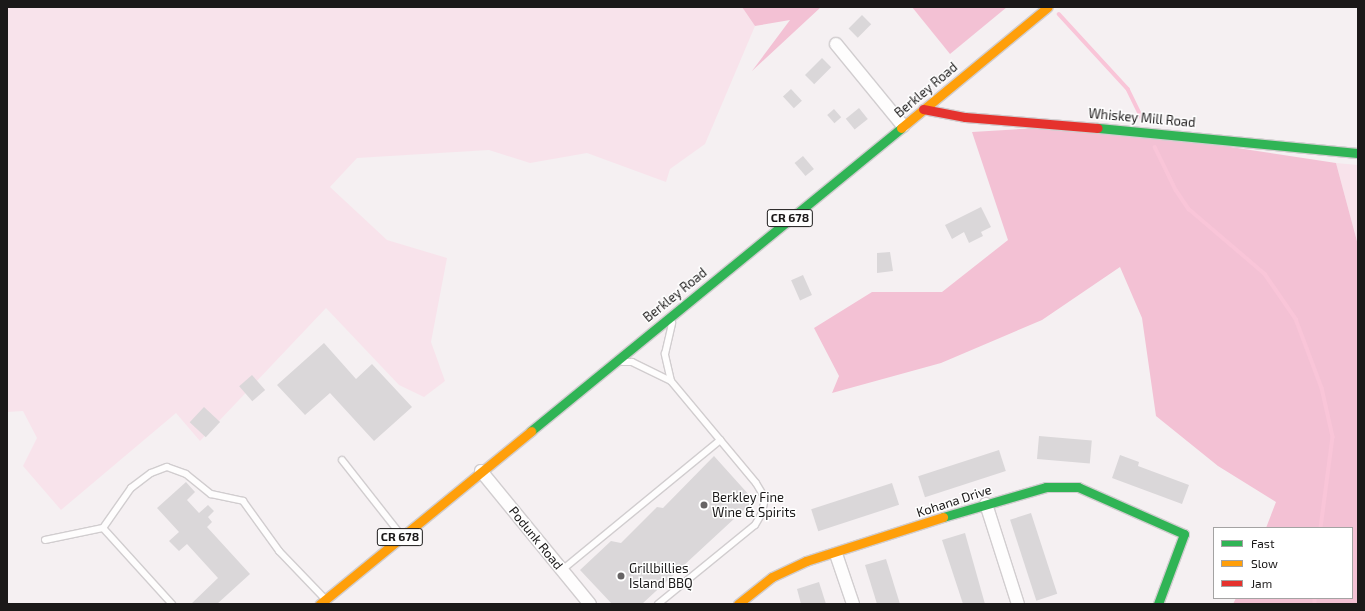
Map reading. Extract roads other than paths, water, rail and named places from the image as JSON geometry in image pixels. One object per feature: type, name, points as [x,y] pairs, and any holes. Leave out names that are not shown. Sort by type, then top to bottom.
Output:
[{"type":"street","name":"Berkley Road","points":[[322,602],[1048,7]]},
{"type":"street","points":[[836,44],[903,126]]},
{"type":"street","name":"Whiskey Mill Road","points":[[923,109],[965,117],[1140,130],[1358,153]]},
{"type":"street","name":"Podunk Road","points":[[481,471],[590,604]]},
{"type":"street","name":"Kohana Drive","points":[[738,604],[749,600],[772,577],[806,561],[836,554],[986,504],[1046,487],[1078,487],[1184,534],[1158,604]]},
{"type":"street","points":[[986,504],[1018,604]]},
{"type":"street","points":[[836,554],[853,604]]},
{"type":"lane","points":[[671,381],[665,354],[666,340],[676,311]]},
{"type":"lane","points":[[612,364],[632,362],[671,381],[756,483],[765,498],[762,513],[755,525],[658,604]]},
{"type":"lane","points":[[562,570],[720,440]]},
{"type":"lane","points":[[342,460],[402,536]]},
{"type":"lane","points":[[45,540],[103,528],[131,488],[151,473],[167,467],[186,474],[211,494],[243,501],[279,551],[322,602]]},
{"type":"lane","points":[[103,528],[172,604]]},
{"type":"waterway","points":[[1059,14],[1128,89],[1143,120]]},
{"type":"waterway","points":[[1155,147],[1176,190],[1189,209],[1265,274],[1296,319],[1322,388],[1333,437],[1321,527]]},
{"type":"waterway","points":[[1315,599],[1315,604]]},
{"type":"place","name":"Berkley Fine Wine & Spirits","points":[[704,505]]},
{"type":"place","name":"Grillbillies Island BBQ","points":[[621,576]]}]
